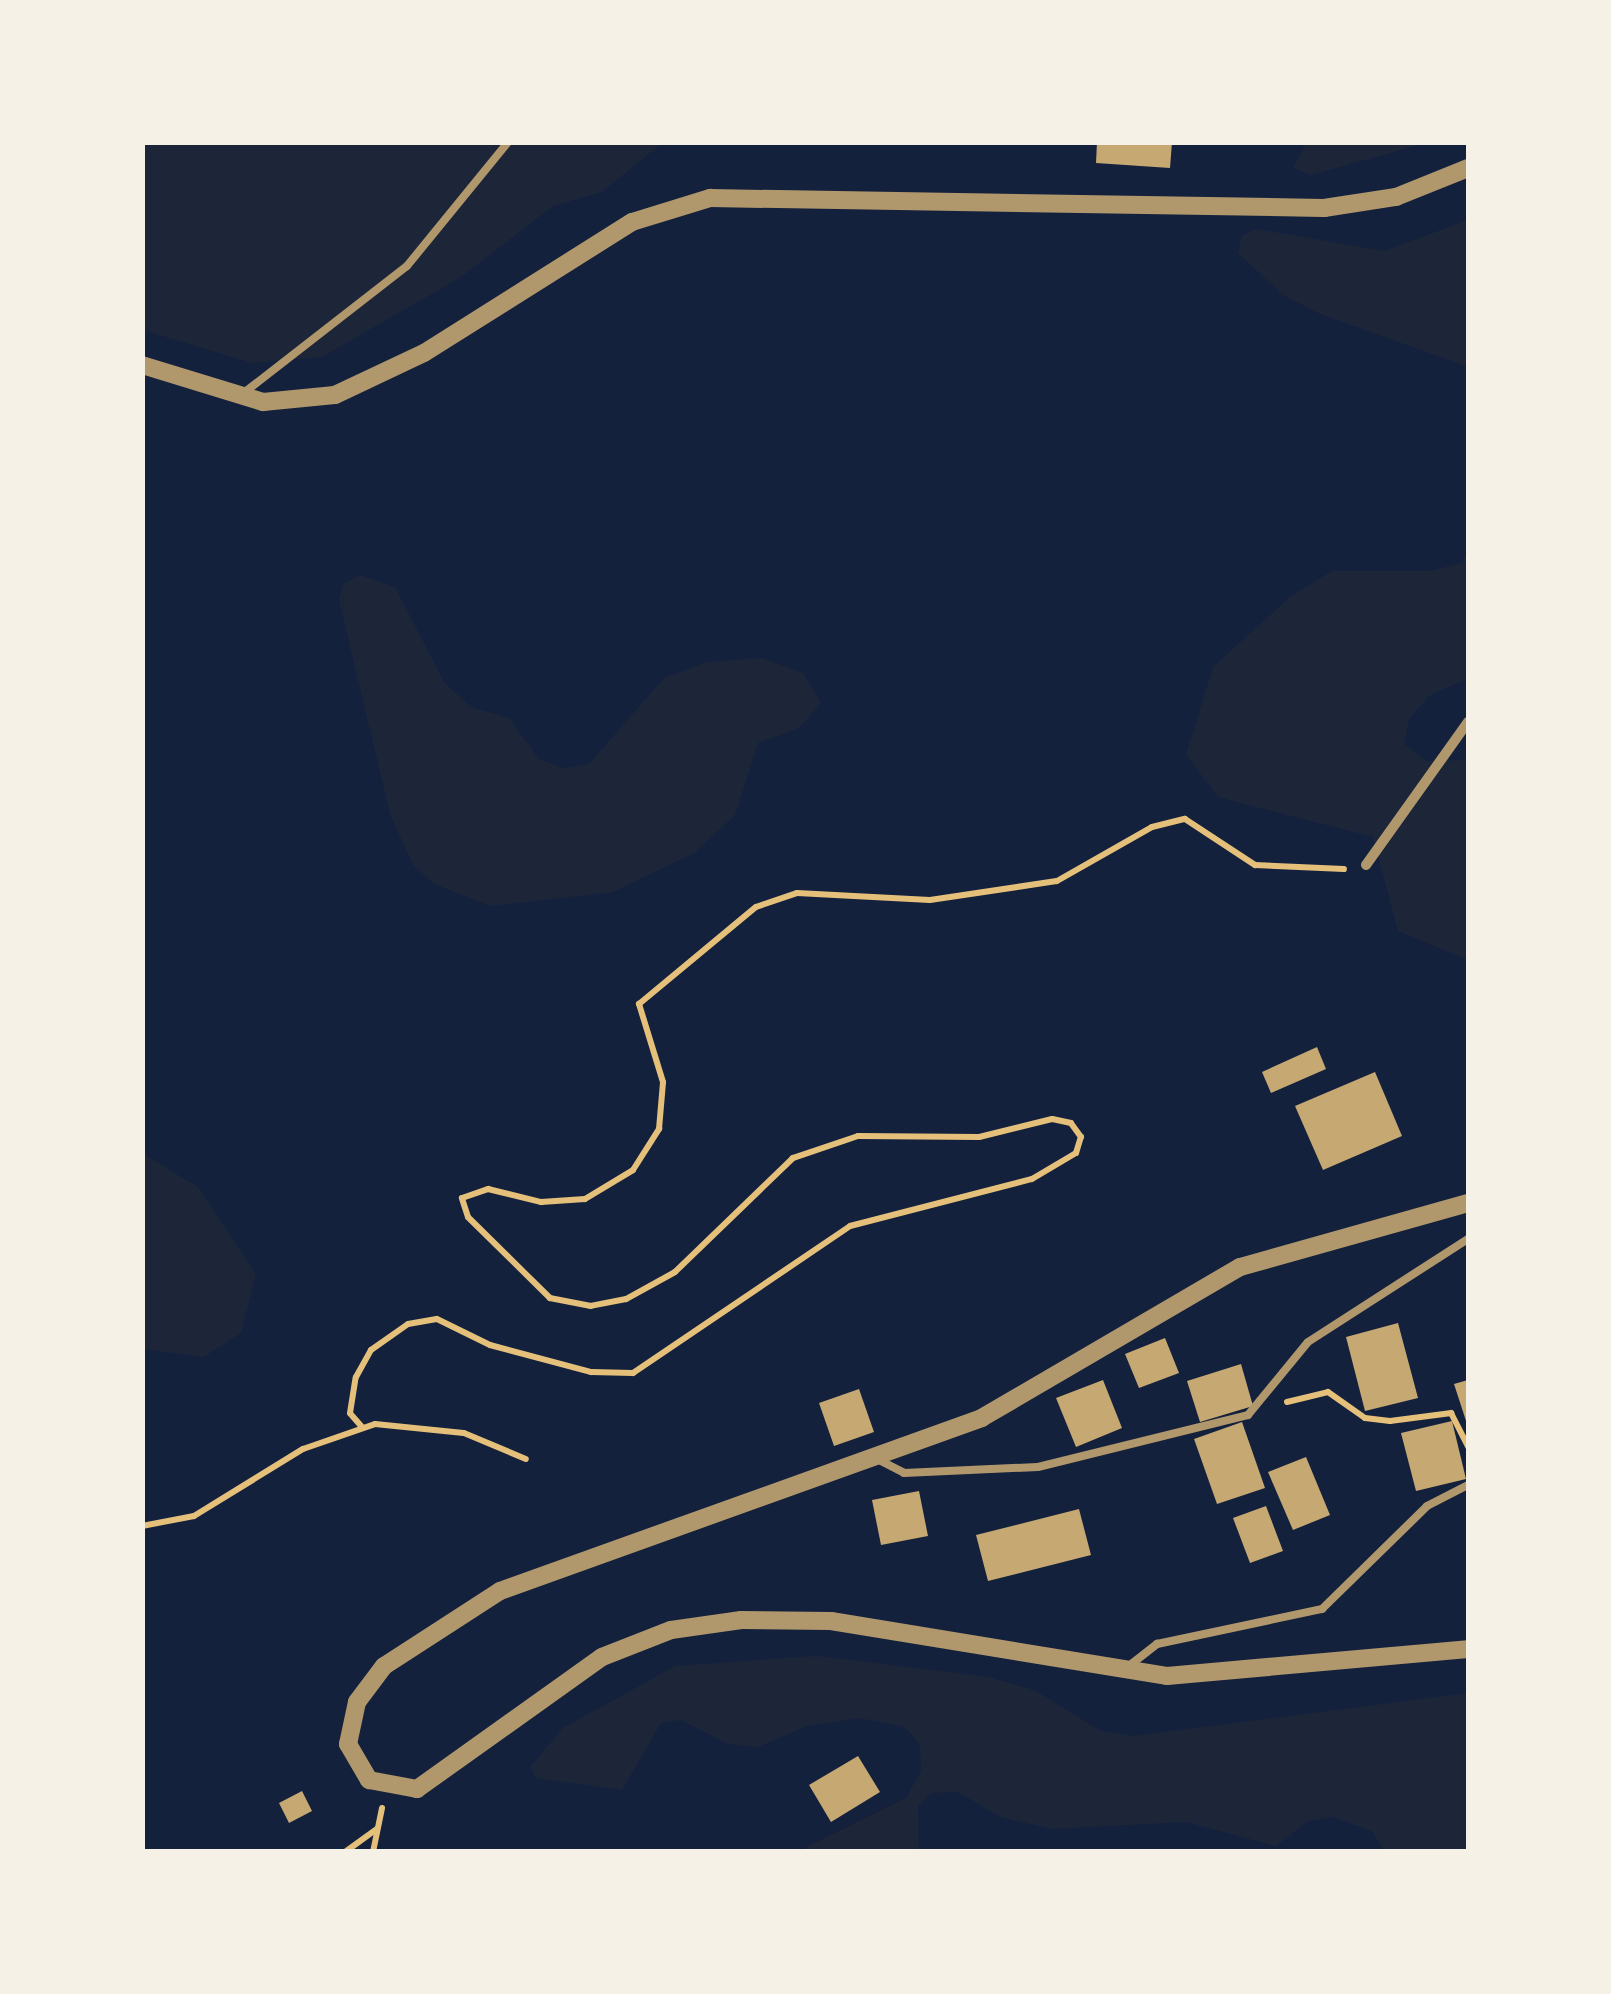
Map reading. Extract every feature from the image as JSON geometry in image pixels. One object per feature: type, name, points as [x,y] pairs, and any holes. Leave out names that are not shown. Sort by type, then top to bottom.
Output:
[{"type":"street","points":[[142,365],[237,398],[297,404],[376,378],[618,230],[710,198],[1324,208],[1446,179],[1468,168]]},
{"type":"street","points":[[1366,864],[1468,722]]},
{"type":"street","points":[[1468,1203],[1218,1276],[1015,1402],[877,1458],[512,1585],[417,1641],[372,1679],[350,1724],[354,1764],[388,1788],[438,1780],[534,1699],[602,1657],[716,1622],[831,1621],[1123,1672],[1222,1676],[1468,1649]]},
{"type":"lane","points":[[237,398],[407,266],[508,142]]},
{"type":"lane","points":[[877,1458],[904,1473],[1038,1467],[1248,1414],[1262,1408],[1308,1342],[1468,1238]]},
{"type":"lane","points":[[1123,1672],[1157,1644],[1322,1609],[1426,1506],[1468,1485]]},
{"type":"path","points":[[362,1427],[350,1413],[356,1378],[371,1350],[408,1324],[437,1319],[490,1345],[590,1372],[633,1372],[850,1226],[1032,1180],[1076,1153],[1081,1137],[1071,1122],[1052,1120],[979,1138],[858,1136],[793,1158],[675,1272],[626,1299],[591,1306],[550,1298],[468,1216],[462,1198],[488,1189],[541,1202],[586,1199],[633,1170],[659,1129],[663,1082],[639,1004],[756,907],[797,893],[930,900],[1038,884],[1185,819],[1255,865],[1366,864]]},
{"type":"path","points":[[1262,1408],[1328,1392],[1365,1418],[1452,1413],[1468,1446]]},
{"type":"path","points":[[142,1526],[194,1516],[303,1449],[362,1427],[464,1433],[526,1458]]},
{"type":"path","points":[[373,1852],[388,1788]]},
{"type":"path","points":[[345,1852],[377,1829]]},
{"type":"shaded area","points":[[1307,142],[1426,143],[1311,175],[1293,168]]},
{"type":"shaded area","points":[[142,143],[662,143],[602,192],[553,206],[461,277],[322,357],[252,363],[143,330]]},
{"type":"shaded area","points":[[1468,220],[1468,367],[1318,313],[1283,295],[1238,253],[1242,235],[1257,229],[1384,251]]},
{"type":"shaded area","points":[[1468,552],[1468,678],[1429,696],[1409,719],[1404,744],[1426,761],[1468,760],[1468,960],[1398,931],[1373,837],[1218,797],[1186,755],[1213,667],[1290,597],[1332,571],[1430,571],[1462,563]]},
{"type":"shaded area","points":[[360,575],[395,587],[444,682],[471,707],[509,718],[539,759],[563,768],[589,764],[664,678],[707,662],[761,658],[803,673],[821,703],[799,728],[758,743],[735,815],[694,853],[613,892],[491,906],[434,884],[413,865],[390,814],[339,600],[343,584]]},
{"type":"shaded area","points":[[142,1153],[198,1187],[256,1274],[241,1333],[204,1357],[143,1349]]},
{"type":"shaded area","points":[[817,1656],[988,1677],[1034,1690],[1101,1731],[1134,1736],[1468,1693],[1468,1851],[1384,1851],[1373,1832],[1333,1817],[1308,1821],[1276,1846],[1186,1822],[1052,1829],[1000,1817],[958,1792],[931,1793],[918,1806],[919,1851],[799,1851],[906,1798],[921,1771],[920,1745],[905,1727],[860,1718],[807,1726],[758,1747],[728,1744],[681,1720],[661,1723],[622,1790],[536,1778],[530,1767],[563,1728],[675,1666]]},
{"type":"building","points":[[1097,142],[1172,142],[1170,168],[1096,163]]},
{"type":"building","points":[[1317,1047],[1326,1069],[1271,1093],[1262,1072]]},
{"type":"building","points":[[1375,1072],[1402,1136],[1323,1170],[1295,1106]]},
{"type":"building","points":[[1398,1323],[1418,1398],[1365,1411],[1346,1337]]},
{"type":"building","points":[[1165,1338],[1179,1373],[1139,1388],[1125,1354]]},
{"type":"building","points":[[1241,1364],[1253,1406],[1200,1422],[1187,1381]]},
{"type":"building","points":[[1103,1380],[1122,1428],[1076,1447],[1056,1398]]},
{"type":"building","points":[[1468,1380],[1468,1427],[1454,1384]]},
{"type":"building","points":[[859,1389],[874,1432],[834,1446],[819,1403]]},
{"type":"building","points":[[1452,1421],[1466,1479],[1416,1491],[1401,1433]]},
{"type":"building","points":[[1242,1422],[1265,1488],[1217,1504],[1194,1439]]},
{"type":"building","points":[[1306,1457],[1330,1515],[1293,1530],[1268,1472]]},
{"type":"building","points":[[919,1491],[928,1536],[881,1545],[872,1500]]},
{"type":"building","points":[[1266,1506],[1283,1551],[1250,1563],[1233,1518]]},
{"type":"building","points":[[1079,1509],[1091,1555],[988,1581],[976,1535]]},
{"type":"building","points":[[858,1756],[880,1792],[831,1822],[809,1785]]},
{"type":"building","points":[[302,1791],[312,1811],[289,1823],[279,1803]]}]
